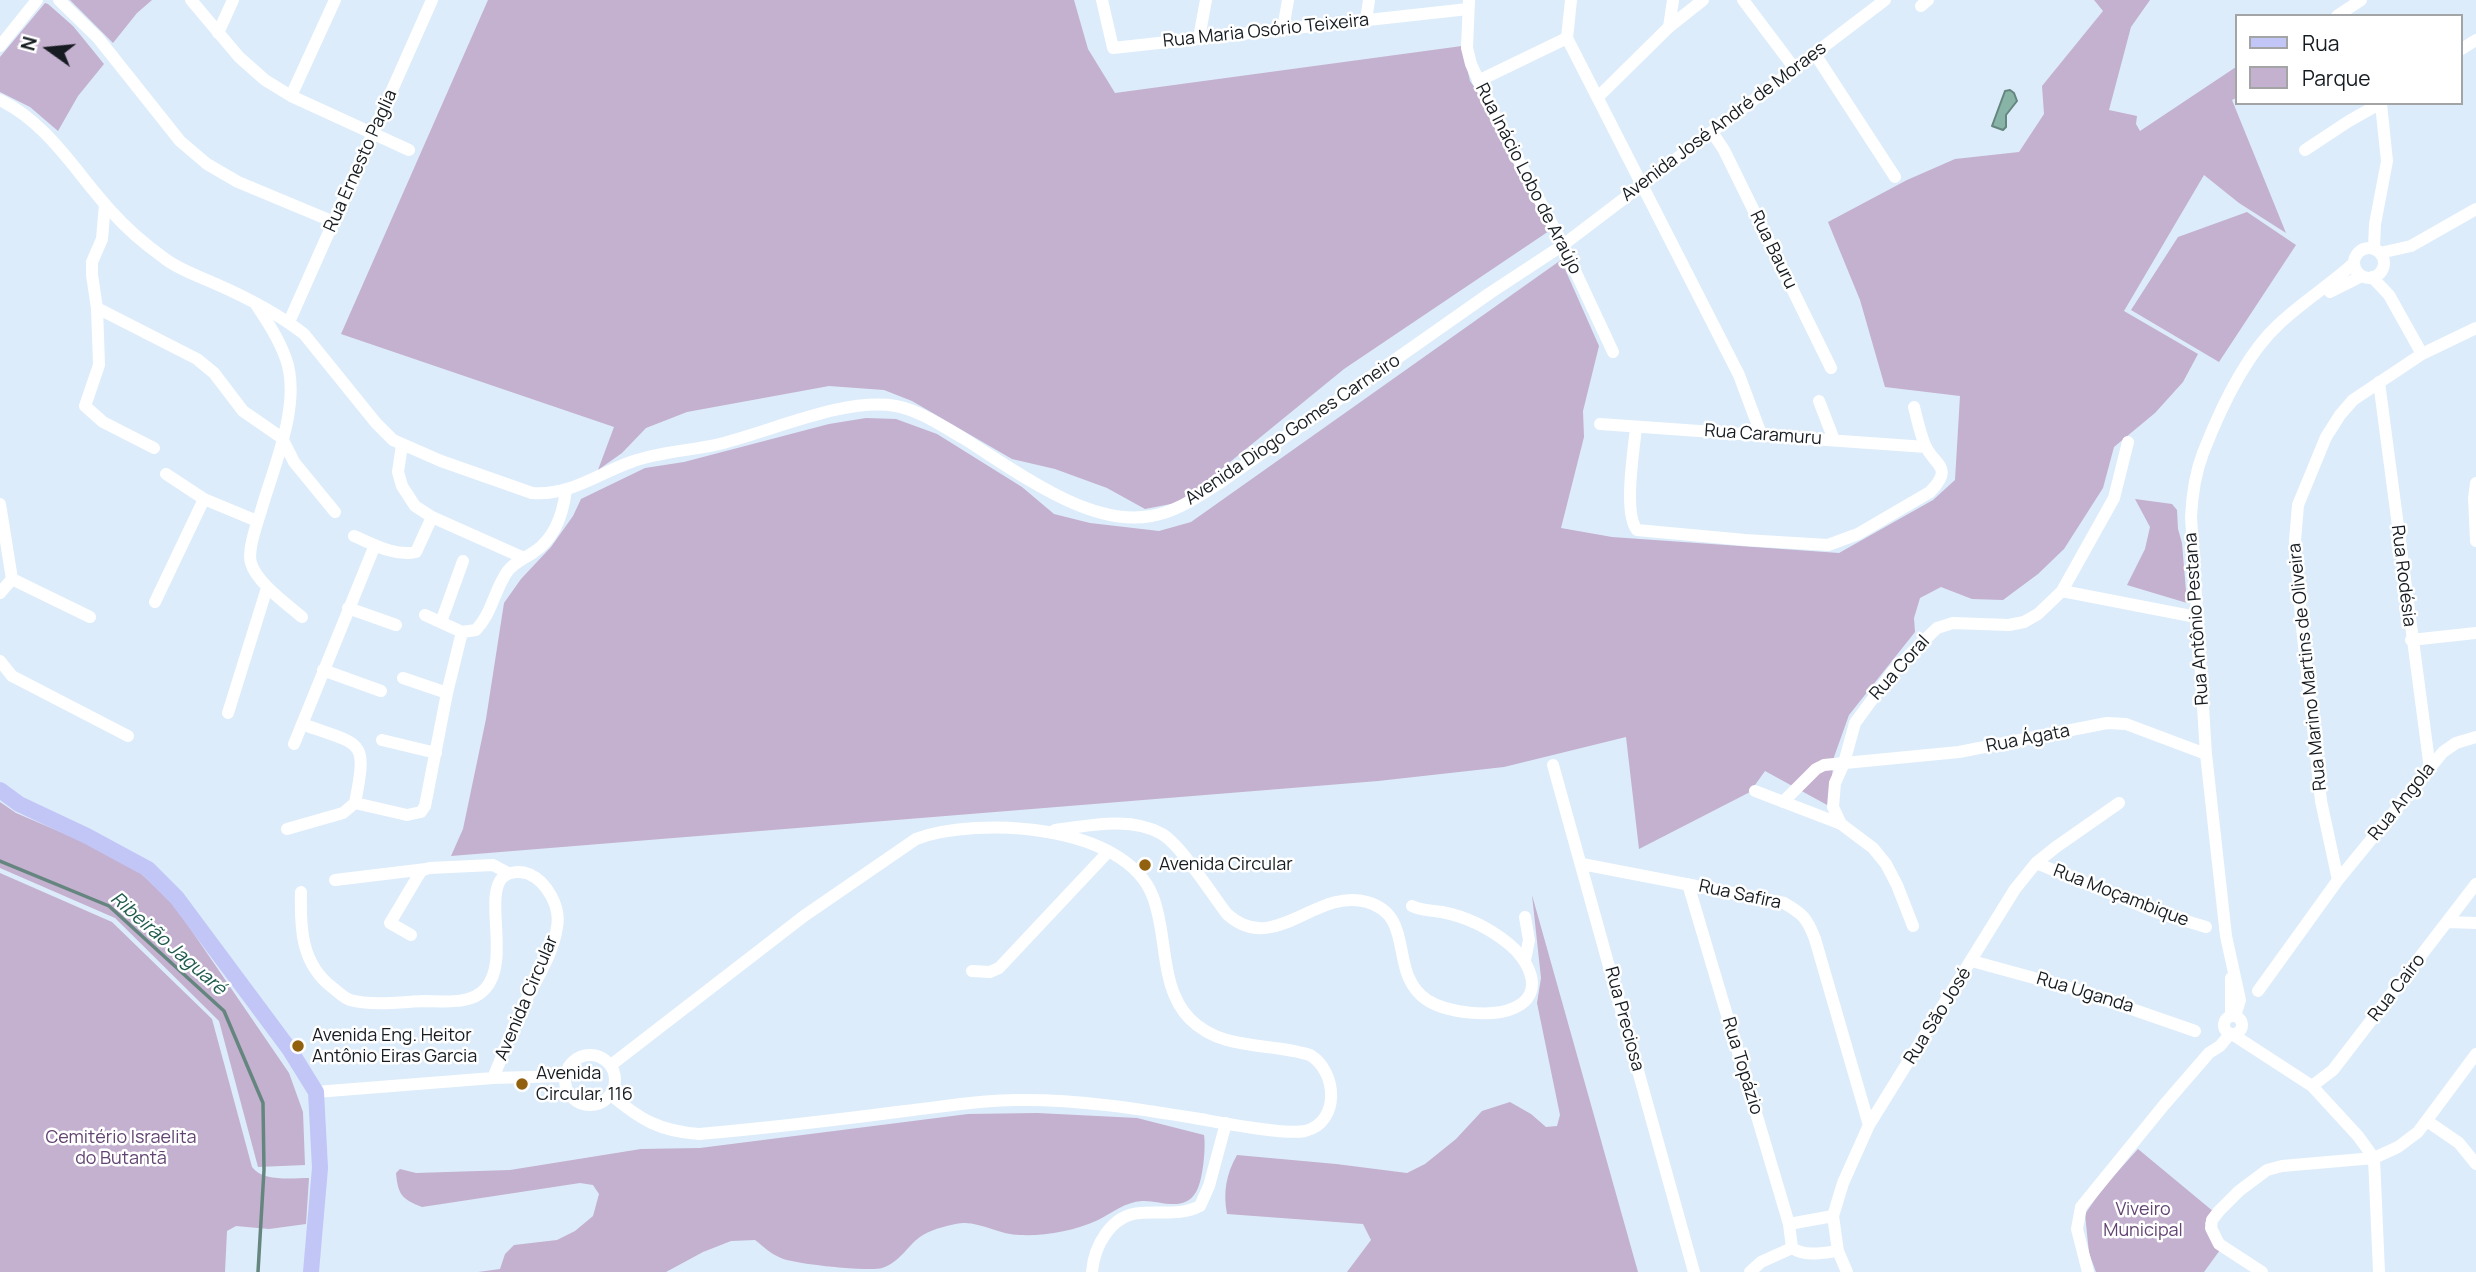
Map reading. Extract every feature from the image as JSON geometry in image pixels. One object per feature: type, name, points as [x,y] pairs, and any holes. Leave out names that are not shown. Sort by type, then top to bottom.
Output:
[{"type":"main road","points":[[0,790],[19,804],[148,869],[177,898],[290,1050],[316,1092],[320,1168],[311,1272]]},
{"type":"street","points":[[0,46],[37,0]]},
{"type":"street","points":[[59,0],[98,38],[180,141],[207,164],[238,181],[334,222]]},
{"type":"street","points":[[191,0],[218,33],[265,80],[291,96],[409,150]]},
{"type":"street","points":[[218,33],[233,0]]},
{"type":"street","points":[[291,96],[335,0]]},
{"type":"street","name":"Rua Ernesto Paglia","points":[[289,322],[432,0]]},
{"type":"street","name":"Rua Maria Osório Teixeira","points":[[1102,0],[1113,48],[1366,20],[1469,5]]},
{"type":"street","points":[[1199,38],[1206,0]]},
{"type":"street","points":[[1283,29],[1288,0]]},
{"type":"street","points":[[1366,20],[1369,0]]},
{"type":"street","points":[[1572,0],[1567,37],[1739,375],[1761,434]]},
{"type":"street","points":[[1669,27],[1673,0]]},
{"type":"street","points":[[1598,97],[1669,27],[1703,0]]},
{"type":"street","points":[[1743,0],[1796,69]]},
{"type":"street","name":"Avenida José André de Moraes","points":[[1563,245],[1885,0]]},
{"type":"street","points":[[2340,14],[2361,0]]},
{"type":"street","name":"Rua Inácio Lobo de Araújo","points":[[1469,5],[1467,48],[1478,81],[1563,245],[1613,352]]},
{"type":"street","points":[[1478,81],[1567,37]]},
{"type":"street","points":[[1815,54],[1895,177]]},
{"type":"street","name":"Avenida Diogo Gomes Carneiro","points":[[0,100],[18,109],[58,146],[105,204],[141,240],[166,260],[253,300],[304,334],[393,440],[531,493],[547,494],[566,490],[647,457],[717,444],[832,411],[877,405],[897,407],[927,416],[1071,502],[1114,515],[1151,516],[1181,506],[1218,484],[1490,293],[1563,245]]},
{"type":"street","points":[[2305,150],[2377,105]]},
{"type":"street","points":[[2381,105],[2387,162],[2375,224],[2374,262],[2422,354]]},
{"type":"street","name":"Rua Bauru","points":[[1712,132],[1724,150],[1831,368]]},
{"type":"street","points":[[105,204],[102,239],[92,262],[99,365],[85,406],[103,422],[154,448]]},
{"type":"street","name":"Rua Antônio Pestana","points":[[2304,304],[2374,262],[2411,246],[2476,209]]},
{"type":"street","name":"Rua Antônio Pestana","points":[[2233,1026],[2232,968],[2206,754],[2191,517],[2193,494],[2202,454],[2248,364],[2279,324],[2354,263],[2357,254],[2374,262]]},
{"type":"street","points":[[253,300],[276,337],[287,362],[292,391],[282,438],[252,540],[251,563],[267,588],[302,617]]},
{"type":"street","points":[[97,308],[197,359],[214,373],[243,411],[282,438],[294,463],[335,512]]},
{"type":"street","name":"Rua Marino Martins de Oliveira","points":[[2338,880],[2322,801],[2301,618],[2295,523],[2298,505],[2326,437],[2353,400],[2422,354],[2476,328]]},
{"type":"street","name":"Rua Rodésia","points":[[2379,382],[2430,769]]},
{"type":"street","points":[[1819,401],[1834,440]]},
{"type":"street","points":[[1636,427],[1631,506],[1632,523],[1637,530],[1813,545],[1835,542],[1858,534],[1930,492],[1938,484],[1942,470],[1926,447],[1913,407]]},
{"type":"street","name":"Rua Caramuru","points":[[1600,424],[1926,447]]},
{"type":"street","name":"Rua Coral","points":[[1841,824],[1833,807],[1835,783],[1844,763],[1855,723],[1872,697],[1893,671],[1937,628],[1953,623],[2009,625],[2024,622],[2038,614],[2062,591],[2114,498],[2128,442]]},
{"type":"street","points":[[402,444],[398,472],[402,486],[415,506],[432,517],[524,558]]},
{"type":"street","points":[[166,474],[204,499],[257,521]]},
{"type":"street","points":[[2476,483],[2476,541]]},
{"type":"street","points":[[425,615],[462,632],[476,630],[487,619],[500,583],[509,569],[541,547],[550,537],[564,508],[566,490]]},
{"type":"street","points":[[155,602],[204,499]]},
{"type":"street","points":[[0,504],[12,579],[0,593]]},
{"type":"street","points":[[354,536],[401,553],[416,552],[432,517]]},
{"type":"street","points":[[294,744],[374,545]]},
{"type":"street","points":[[441,622],[463,561]]},
{"type":"street","points":[[12,579],[90,617]]},
{"type":"street","points":[[228,713],[267,588]]},
{"type":"street","points":[[2062,591],[2196,617]]},
{"type":"street","points":[[348,608],[396,625]]},
{"type":"street","points":[[355,803],[407,815],[421,812],[425,806],[462,632]]},
{"type":"street","points":[[2411,640],[2476,634]]},
{"type":"street","points":[[0,661],[12,676],[128,736]]},
{"type":"street","points":[[323,670],[381,691]]},
{"type":"street","points":[[403,678],[447,693]]},
{"type":"street","name":"Rua Ágata","points":[[1844,763],[1959,751],[2106,723],[2126,724],[2156,733],[2206,754]]},
{"type":"street","points":[[287,829],[343,813],[355,803],[362,769],[362,756],[358,747],[350,741],[302,724]]},
{"type":"street","name":"Rua Angola","points":[[2338,880],[2442,752],[2456,743],[2476,737]]},
{"type":"street","points":[[382,740],[436,752]]},
{"type":"street","points":[[1783,802],[1816,769],[1824,765],[1844,763]]},
{"type":"street","name":"Rua Preciosa","points":[[1553,765],[1694,1272]]},
{"type":"street","points":[[1755,791],[1841,824],[1873,848],[1886,864],[1897,885],[1913,926]]},
{"type":"street","name":"Rua São José","points":[[1847,1272],[1838,1251],[1833,1216],[1843,1183],[1870,1125],[2015,889],[2036,863],[2119,803]]},
{"type":"street","points":[[611,1065],[804,916],[916,839],[935,832],[956,829],[1048,831],[1112,824],[1145,828],[1163,835],[1176,847],[1227,914],[1247,928],[1271,928],[1341,901],[1367,902],[1387,914],[1397,925],[1402,960],[1408,977],[1418,993],[1441,1008],[1484,1013],[1505,1011],[1516,1008],[1529,995],[1531,977],[1525,960],[1493,931],[1471,919],[1412,906]]},
{"type":"street","points":[[611,1095],[650,1124],[675,1132],[699,1134],[1016,1100],[1102,1105],[1278,1130],[1308,1130],[1321,1122],[1329,1107],[1331,1084],[1328,1073],[1318,1060],[1310,1055],[1223,1040],[1191,1020],[1174,993],[1154,899],[1140,875],[1108,852],[1048,831]]},
{"type":"street","points":[[972,971],[990,972],[999,968],[1108,852]]},
{"type":"street","name":"Rua Moçambique","points":[[2036,863],[2156,912],[2206,927]]},
{"type":"street","name":"Rua Safira","points":[[1582,864],[1784,903],[1802,914],[1809,922],[1870,1125]]},
{"type":"street","name":"Avenida Circular","points":[[335,880],[426,869],[493,865],[508,873],[520,872],[529,875],[541,883],[556,906],[558,926],[493,1078]]},
{"type":"street","points":[[411,935],[390,923],[421,870],[426,869]]},
{"type":"street","points":[[301,892],[300,929],[306,952],[316,971],[347,999],[375,1002],[462,1000],[484,990],[494,974],[497,953],[497,892],[500,881],[508,873]]},
{"type":"street","points":[[2258,991],[2338,880]]},
{"type":"street","name":"Rua Topázio","points":[[1688,884],[1789,1224],[1792,1248]]},
{"type":"street","name":"Rua Cairo","points":[[2312,1086],[2333,1070],[2476,884]]},
{"type":"street","points":[[1525,917],[1529,940],[1525,960]]},
{"type":"street","points":[[2448,922],[2476,923]]},
{"type":"street","name":"Rua Uganda","points":[[1972,961],[2074,989],[2195,1031]]},
{"type":"street","points":[[2088,1272],[2077,1229],[2081,1208],[2164,1105],[2233,1026],[2259,1050],[2312,1086],[2358,1136],[2374,1158],[2379,1272]]},
{"type":"street","points":[[2262,1272],[2219,1244],[2211,1228],[2212,1220],[2219,1211],[2247,1184],[2267,1170],[2291,1165],[2374,1158],[2406,1143],[2427,1121],[2476,1054]]},
{"type":"street","points":[[597,1056],[611,1065],[616,1080],[611,1095],[598,1105],[581,1104],[568,1093],[565,1076],[568,1068],[580,1057],[597,1056]]},
{"type":"street","name":"Avenida Circular","points":[[316,1092],[493,1078],[565,1076]]},
{"type":"street","points":[[2427,1121],[2459,1143],[2476,1164]]},
{"type":"street","points":[[1091,1272],[1097,1248],[1118,1222],[1136,1213],[1179,1212],[1200,1206],[1209,1186],[1226,1123]]},
{"type":"street","points":[[1789,1224],[1833,1216]]},
{"type":"street","points":[[1750,1272],[1761,1262],[1792,1248],[1811,1254],[1838,1251]]},
{"type":"green space","points":[[70,0],[152,0],[137,13],[113,43]]},
{"type":"green space","points":[[488,0],[1074,0],[1088,49],[1115,93],[1462,46],[1470,81],[1482,98],[1549,231],[1344,369],[1181,502],[1145,509],[1107,488],[1055,469],[1012,459],[912,401],[884,390],[829,386],[687,412],[646,428],[622,453],[598,470],[614,427],[341,334]]},
{"type":"green space","points":[[2094,0],[2150,0],[2131,27],[2109,110],[2137,116],[2136,124],[2140,131],[2234,68],[2232,100],[2286,233],[2239,203],[2204,175],[2124,311],[2198,354],[2183,382],[2155,413],[2114,447],[2103,488],[2064,549],[2038,574],[2003,600],[1972,599],[1941,587],[1920,598],[1914,618],[1915,632],[1849,715],[1834,757],[1829,806],[1765,771],[1750,792],[1639,849],[1626,737],[1504,767],[1378,781],[451,856],[463,829],[486,719],[504,603],[521,579],[551,547],[573,516],[581,499],[645,468],[684,462],[829,424],[866,418],[896,419],[937,434],[1022,487],[1054,514],[1090,523],[1159,531],[1191,522],[1561,260],[1599,346],[1583,411],[1584,437],[1561,528],[1612,537],[1839,553],[1933,500],[1955,480],[1960,396],[1885,387],[1860,300],[1828,222],[1907,180],[1955,159],[2019,152],[2044,114],[2042,86],[2103,11]]},
{"type":"green space","points":[[45,3],[73,26],[104,64],[78,96],[58,131],[30,107],[0,92],[0,57]]},
{"type":"green space","points":[[2247,212],[2296,245],[2219,362],[2131,310],[2178,237]]},
{"type":"green space","points":[[2135,499],[2172,504],[2177,510],[2187,603],[2127,585],[2145,549],[2150,527]]},
{"type":"green space","points":[[0,802],[16,813],[126,860],[172,902],[289,1073],[303,1112],[305,1165],[258,1167],[219,1021],[115,918],[0,868]]},
{"type":"green space","name":"Cemitério Israelita do Butantã","points":[[0,873],[112,922],[212,1019],[252,1167],[270,1177],[309,1178],[306,1224],[269,1229],[236,1226],[227,1231],[225,1272],[0,1272]]},
{"type":"green space","points":[[1532,895],[1638,1272],[1347,1272],[1371,1240],[1363,1224],[1227,1214],[1226,1184],[1237,1155],[1407,1173],[1425,1164],[1456,1139],[1482,1111],[1510,1102],[1531,1114],[1546,1127],[1557,1126],[1560,1115],[1537,1003],[1541,978]]},
{"type":"green space","points":[[1037,1113],[1137,1118],[1204,1135],[1203,1164],[1196,1192],[1185,1202],[1178,1204],[1149,1201],[1130,1203],[1089,1224],[1050,1234],[1005,1233],[970,1223],[948,1226],[923,1235],[894,1262],[874,1269],[800,1263],[781,1258],[755,1240],[731,1241],[703,1252],[666,1272],[478,1272],[500,1269],[505,1254],[514,1245],[557,1240],[575,1231],[593,1216],[599,1194],[593,1185],[580,1183],[422,1207],[402,1195],[396,1173],[400,1169],[416,1173],[510,1170],[641,1149],[700,1148],[968,1114]]},
{"type":"green space","name":"Viveiro Municipal","points":[[2138,1149],[2214,1212],[2205,1223],[2208,1233],[2220,1250],[2204,1272],[2096,1272],[2089,1253],[2085,1214],[2103,1188]]},
{"type":"shaded area","points":[[2010,90],[2017,101],[2006,115],[2006,127],[2003,130],[1992,126],[2005,91]]},
{"type":"waterway","name":"Ribeirão Jaguaré","points":[[0,861],[109,906],[224,1011],[263,1103],[264,1170],[258,1272]]},
{"type":"place","name":"Avenida Circular","points":[[1145,865]]},
{"type":"place","name":"Avenida Eng. Heitor Antônio Eiras Garcia","points":[[298,1046]]},
{"type":"place","name":"Avenida Circular, 116","points":[[522,1084]]}]
